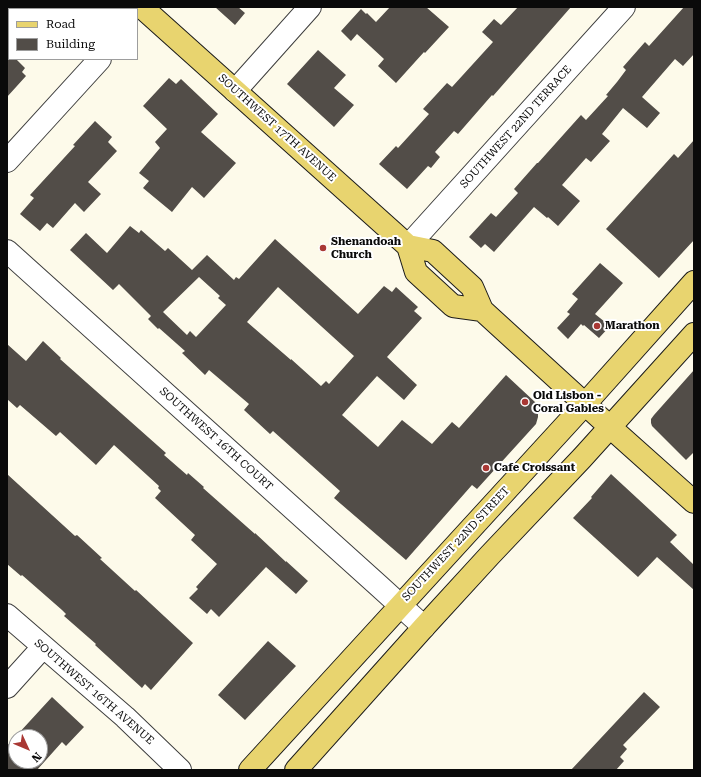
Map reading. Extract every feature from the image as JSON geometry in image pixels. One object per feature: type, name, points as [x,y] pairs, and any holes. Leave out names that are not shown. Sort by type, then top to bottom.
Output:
[{"type":"main road","name":"SOUTHWEST 17TH AVENUE","points":[[140,11],[235,91],[408,246],[433,252],[472,287],[482,310],[694,502]]},
{"type":"main road","name":"SOUTHWEST 22ND STREET","points":[[250,770],[585,404],[694,282]]},
{"type":"main road","points":[[296,770],[424,627],[582,458],[694,334]]},
{"type":"street","points":[[235,91],[310,7]]},
{"type":"street","name":"SOUTHWEST 22ND TERRACE","points":[[408,246],[624,7]]},
{"type":"street","points":[[7,161],[99,60]]},
{"type":"street","name":"SOUTHWEST 16TH COURT","points":[[7,251],[424,627]]},
{"type":"street","name":"SOUTHWEST 16TH AVENUE","points":[[7,615],[125,717],[180,770]]},
{"type":"street","points":[[7,687],[43,647]]},
{"type":"building","points":[[215,7],[238,7],[245,13],[235,25]]},
{"type":"building","points":[[390,7],[426,7],[449,27],[396,83],[378,66],[384,59],[357,34],[351,41],[341,31],[361,9],[376,22]]},
{"type":"building","points":[[518,7],[571,7],[458,134],[454,131],[435,152],[440,157],[431,168],[428,166],[407,189],[379,164],[396,146],[398,148],[429,114],[423,109],[447,83],[452,87],[493,42],[482,32],[494,19],[501,25]]},
{"type":"building","points":[[684,7],[694,7],[694,54],[683,66],[675,59],[642,97],[660,113],[647,128],[623,108],[602,134],[610,141],[591,162],[586,158],[562,185],[580,201],[558,226],[534,207],[494,252],[485,244],[481,248],[469,237],[491,213],[496,217],[518,193],[514,189],[581,115],[586,120],[608,96],[606,95],[626,70],[623,67],[645,42],[649,46]]},
{"type":"building","points":[[318,50],[346,75],[334,88],[354,105],[334,127],[287,84]]},
{"type":"building","points":[[7,51],[8,60],[17,60],[25,68],[22,72],[26,76],[7,97]]},
{"type":"building","points":[[169,78],[176,84],[181,79],[218,114],[201,132],[236,163],[204,198],[192,187],[172,212],[143,188],[149,181],[139,173],[160,148],[155,142],[167,129],[143,106]]},
{"type":"building","points":[[95,121],[112,137],[108,142],[117,151],[88,182],[101,194],[84,212],[75,203],[53,228],[47,223],[40,231],[20,214],[34,198],[30,195],[75,146],[73,145]]},
{"type":"building","points":[[694,140],[694,240],[659,278],[606,229],[674,154],[678,158]]},
{"type":"building","points":[[130,226],[139,233],[141,230],[165,251],[168,248],[192,270],[207,255],[234,280],[236,277],[239,279],[275,239],[358,314],[384,286],[392,292],[396,287],[418,307],[414,311],[422,318],[387,357],[417,385],[404,400],[377,376],[342,415],[378,447],[402,420],[432,444],[452,422],[459,428],[506,375],[535,402],[538,408],[536,424],[477,489],[472,485],[406,560],[334,498],[340,491],[273,431],[270,434],[244,410],[249,404],[209,370],[205,375],[182,353],[185,351],[148,319],[151,316],[119,284],[113,290],[70,250],[86,233],[107,253]],"holes":[[[199,277],[220,296],[218,298],[226,305],[196,337],[190,331],[187,335],[163,312]],[[278,287],[354,356],[329,384],[326,381],[321,386],[247,322]]]},
{"type":"building","points":[[600,263],[623,283],[595,314],[610,326],[599,338],[581,324],[568,339],[557,328],[570,314],[567,312],[578,299],[572,294]]},
{"type":"building","points":[[43,341],[61,358],[60,359],[166,453],[164,455],[187,475],[188,473],[204,487],[203,488],[308,581],[296,594],[266,567],[219,617],[211,609],[207,614],[189,598],[198,589],[196,587],[217,564],[191,540],[195,535],[155,498],[161,491],[158,488],[159,486],[114,445],[96,465],[60,432],[56,436],[20,405],[17,408],[7,399],[7,344],[26,361]]},
{"type":"building","points":[[694,370],[694,452],[686,460],[652,426],[651,419]]},
{"type":"building","points":[[7,474],[75,536],[77,535],[102,558],[100,559],[193,643],[151,690],[145,684],[142,688],[64,616],[66,614],[62,610],[7,564]]},
{"type":"building","points":[[611,474],[677,535],[670,542],[694,565],[694,590],[657,557],[638,577],[573,518],[592,498],[591,497]]},
{"type":"building","points":[[268,641],[296,666],[245,720],[218,695]]},
{"type":"building","points":[[644,692],[660,707],[623,745],[627,749],[620,757],[624,761],[616,770],[571,770]]},
{"type":"building","points":[[52,697],[84,727],[66,746],[62,742],[48,758],[48,729],[23,729]]},
{"type":"building","points":[[8,745],[8,769],[38,769],[37,770],[7,770]]},
{"type":"place","name":"Shenandoah Church","points":[[323,248]]},
{"type":"place","name":"Marathon","points":[[597,326]]},
{"type":"place","name":"Old Lisbon - Coral Gables","points":[[525,402]]},
{"type":"place","name":"Cafe Croissant","points":[[486,468]]}]
